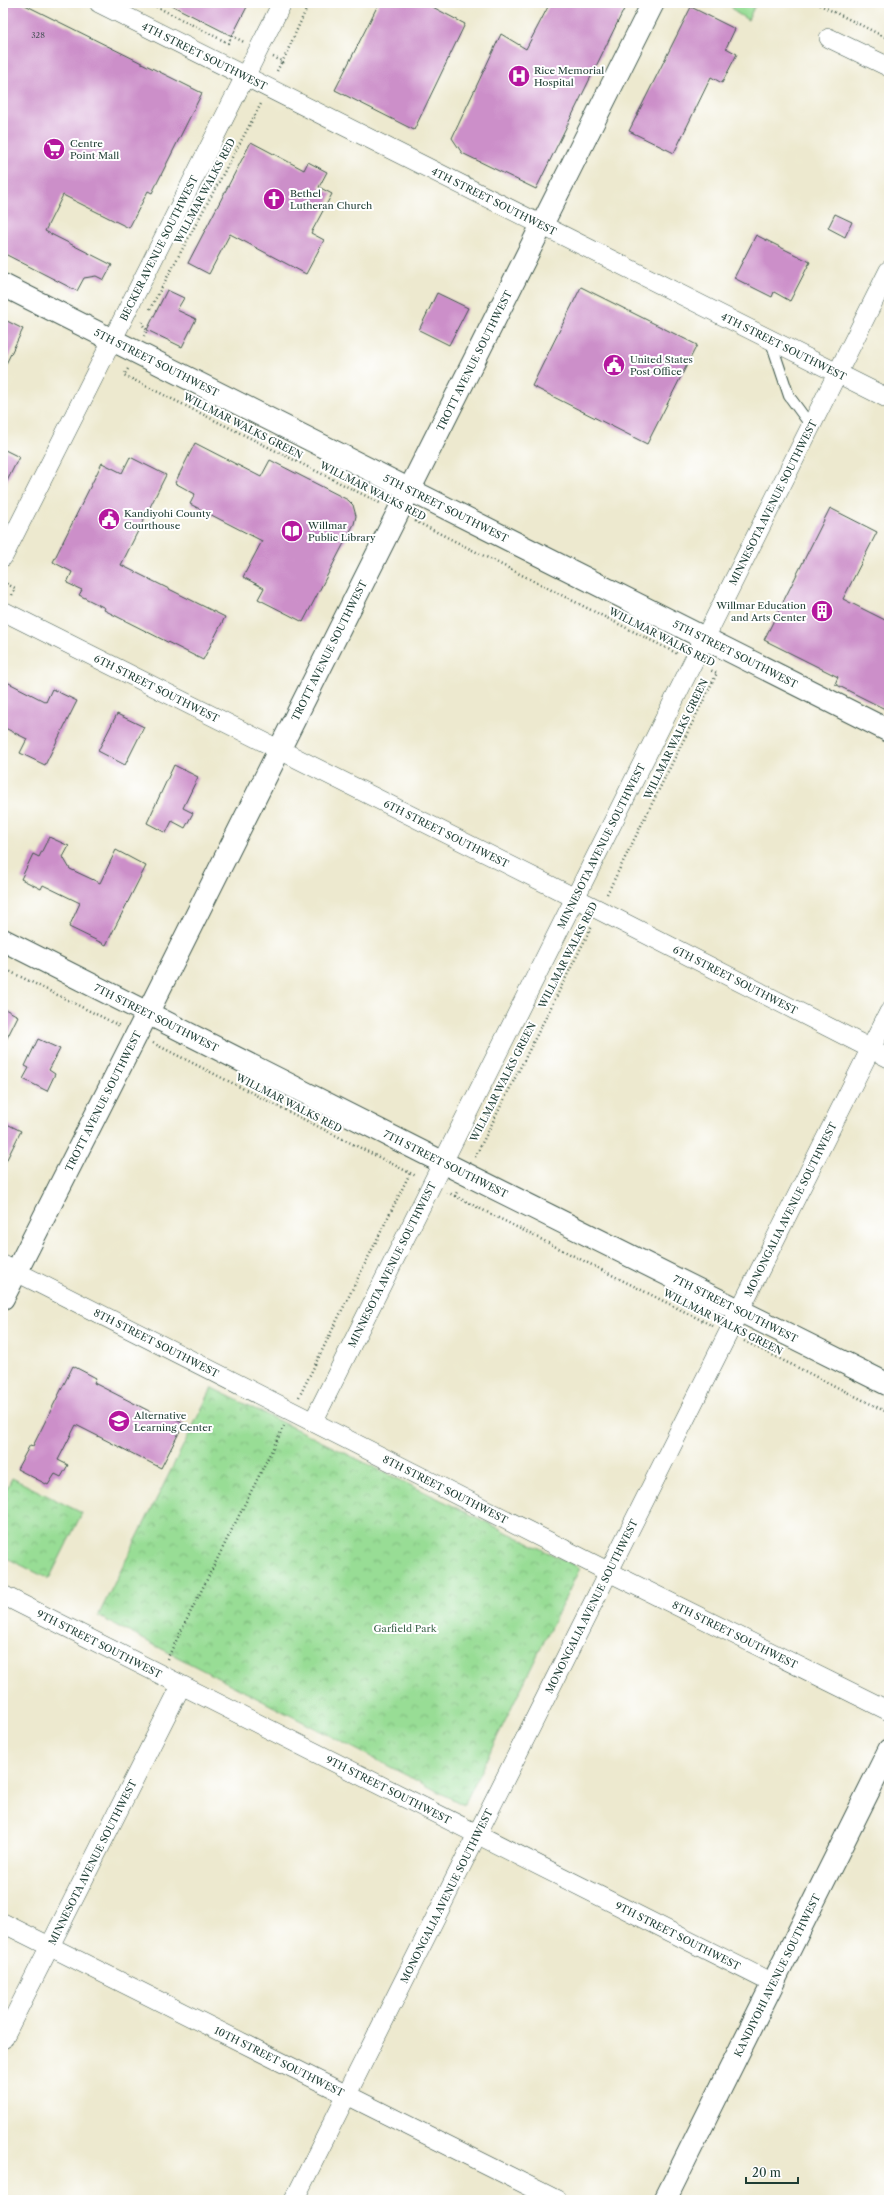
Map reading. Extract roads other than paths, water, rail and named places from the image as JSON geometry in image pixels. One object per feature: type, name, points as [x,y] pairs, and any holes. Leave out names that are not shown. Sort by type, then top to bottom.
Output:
[{"type":"street","name":"4TH STREET SOUTHWEST","points":[[99,3],[889,399]]},
{"type":"street","name":"BECKER AVENUE SOUTHWEST","points":[[3,557],[282,3]]},
{"type":"street","name":"TROTT AVENUE SOUTHWEST","points":[[3,1298],[10,1269],[148,1012],[653,3]]},
{"type":"street","points":[[828,38],[889,67]]},
{"type":"street","name":"MINNESOTA AVENUE SOUTHWEST","points":[[313,1422],[444,1163],[574,898],[889,270]]},
{"type":"street","name":"5TH STREET SOUTHWEST","points":[[3,285],[889,731]]},
{"type":"street","name":"6TH STREET SOUTHWEST","points":[[3,612],[574,898],[889,1058]]},
{"type":"street","name":"7TH STREET SOUTHWEST","points":[[3,940],[444,1163],[889,1385]]},
{"type":"street","name":"MONONGALIA AVENUE SOUTHWEST","points":[[294,2200],[889,1012]]},
{"type":"street","name":"8TH STREET SOUTHWEST","points":[[10,1269],[609,1572],[889,1710]]},
{"type":"street","name":"9TH STREET SOUTHWEST","points":[[3,1595],[774,1984]]},
{"type":"street","name":"MINNESOTA AVENUE SOUTHWEST","points":[[3,2039],[181,1686]]},
{"type":"street","name":"KANDIYOHI AVENUE SOUTHWEST","points":[[665,2200],[774,1984],[889,1750]]},
{"type":"street","name":"10TH STREET SOUTHWEST","points":[[3,1923],[557,2200]]},
{"type":"lane","points":[[770,339],[789,396],[811,426]]},
{"type":"place","name":"Rice Memorial Hospital","points":[[519,76]]},
{"type":"place","name":"Centre Point Mall","points":[[54,149]]},
{"type":"place","name":"Bethel Lutheran Church","points":[[274,199]]},
{"type":"place","name":"United States Post Office","points":[[614,365]]},
{"type":"place","name":"Kandiyohi County Courthouse","points":[[109,519]]},
{"type":"place","name":"Willmar Public Library","points":[[292,531]]},
{"type":"place","name":"Willmar Education and Arts Center","points":[[822,611]]},
{"type":"place","name":"Alternative Learning Center","points":[[119,1421]]},
{"type":"park label","name":"Garfield Park","points":[[405,1628]]}]
